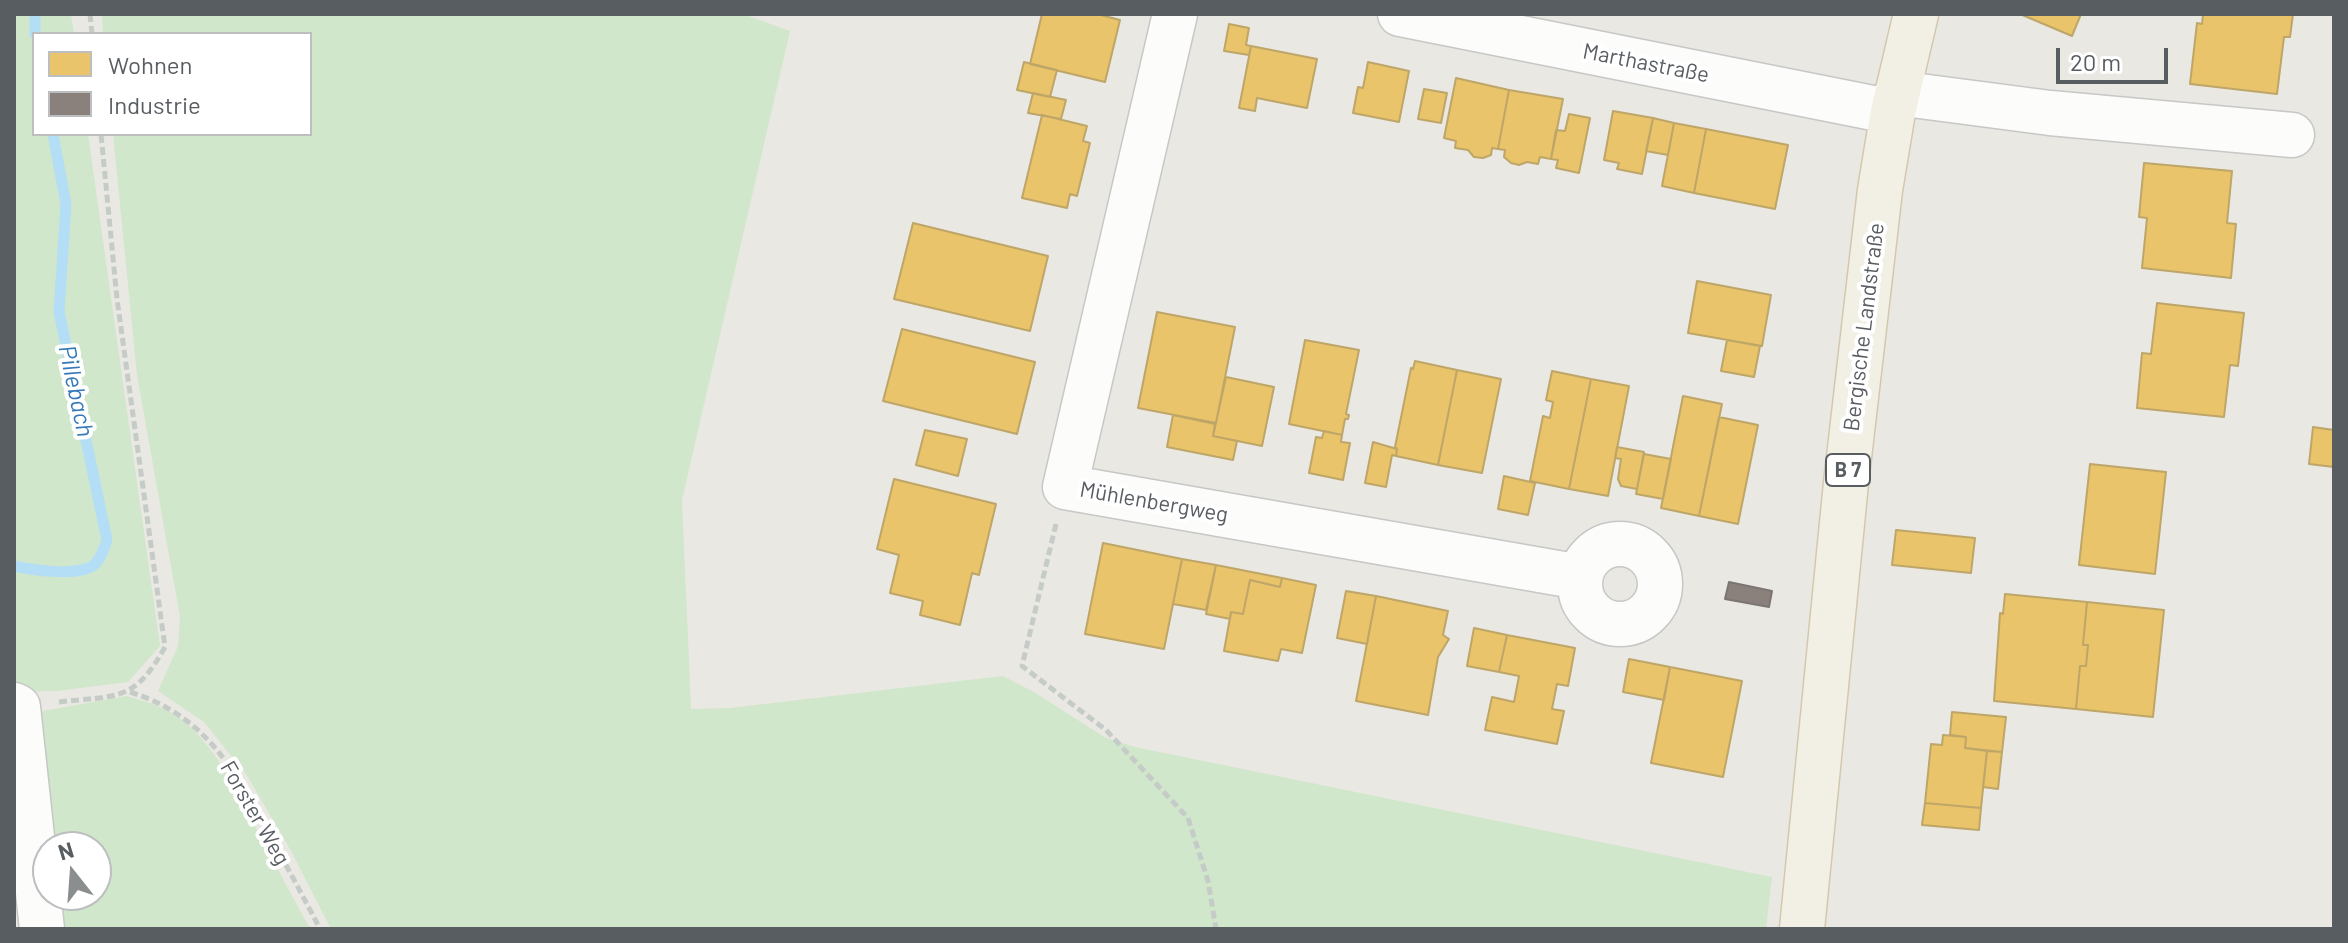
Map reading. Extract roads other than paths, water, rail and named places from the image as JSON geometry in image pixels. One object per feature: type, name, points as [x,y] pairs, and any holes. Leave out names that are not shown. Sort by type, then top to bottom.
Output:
[{"type":"main road","name":"Bergische Landstraße","points":[[1802,929],[1880,190],[1895,102],[1916,14]]},
{"type":"street","name":"Mühlenbergweg","points":[[1175,14],[1065,487],[1580,577]]},
{"type":"street","name":"Marthastraße","points":[[1400,14],[1895,102],[2292,135]]},
{"type":"street","points":[[16,706],[42,929]]},
{"type":"waterway","name":"Pillebach","points":[[35,14],[35,32]]},
{"type":"waterway","name":"Pillebach","points":[[14,566],[53,571],[83,570],[97,562],[107,540],[59,312],[66,204],[53,136]]}]
